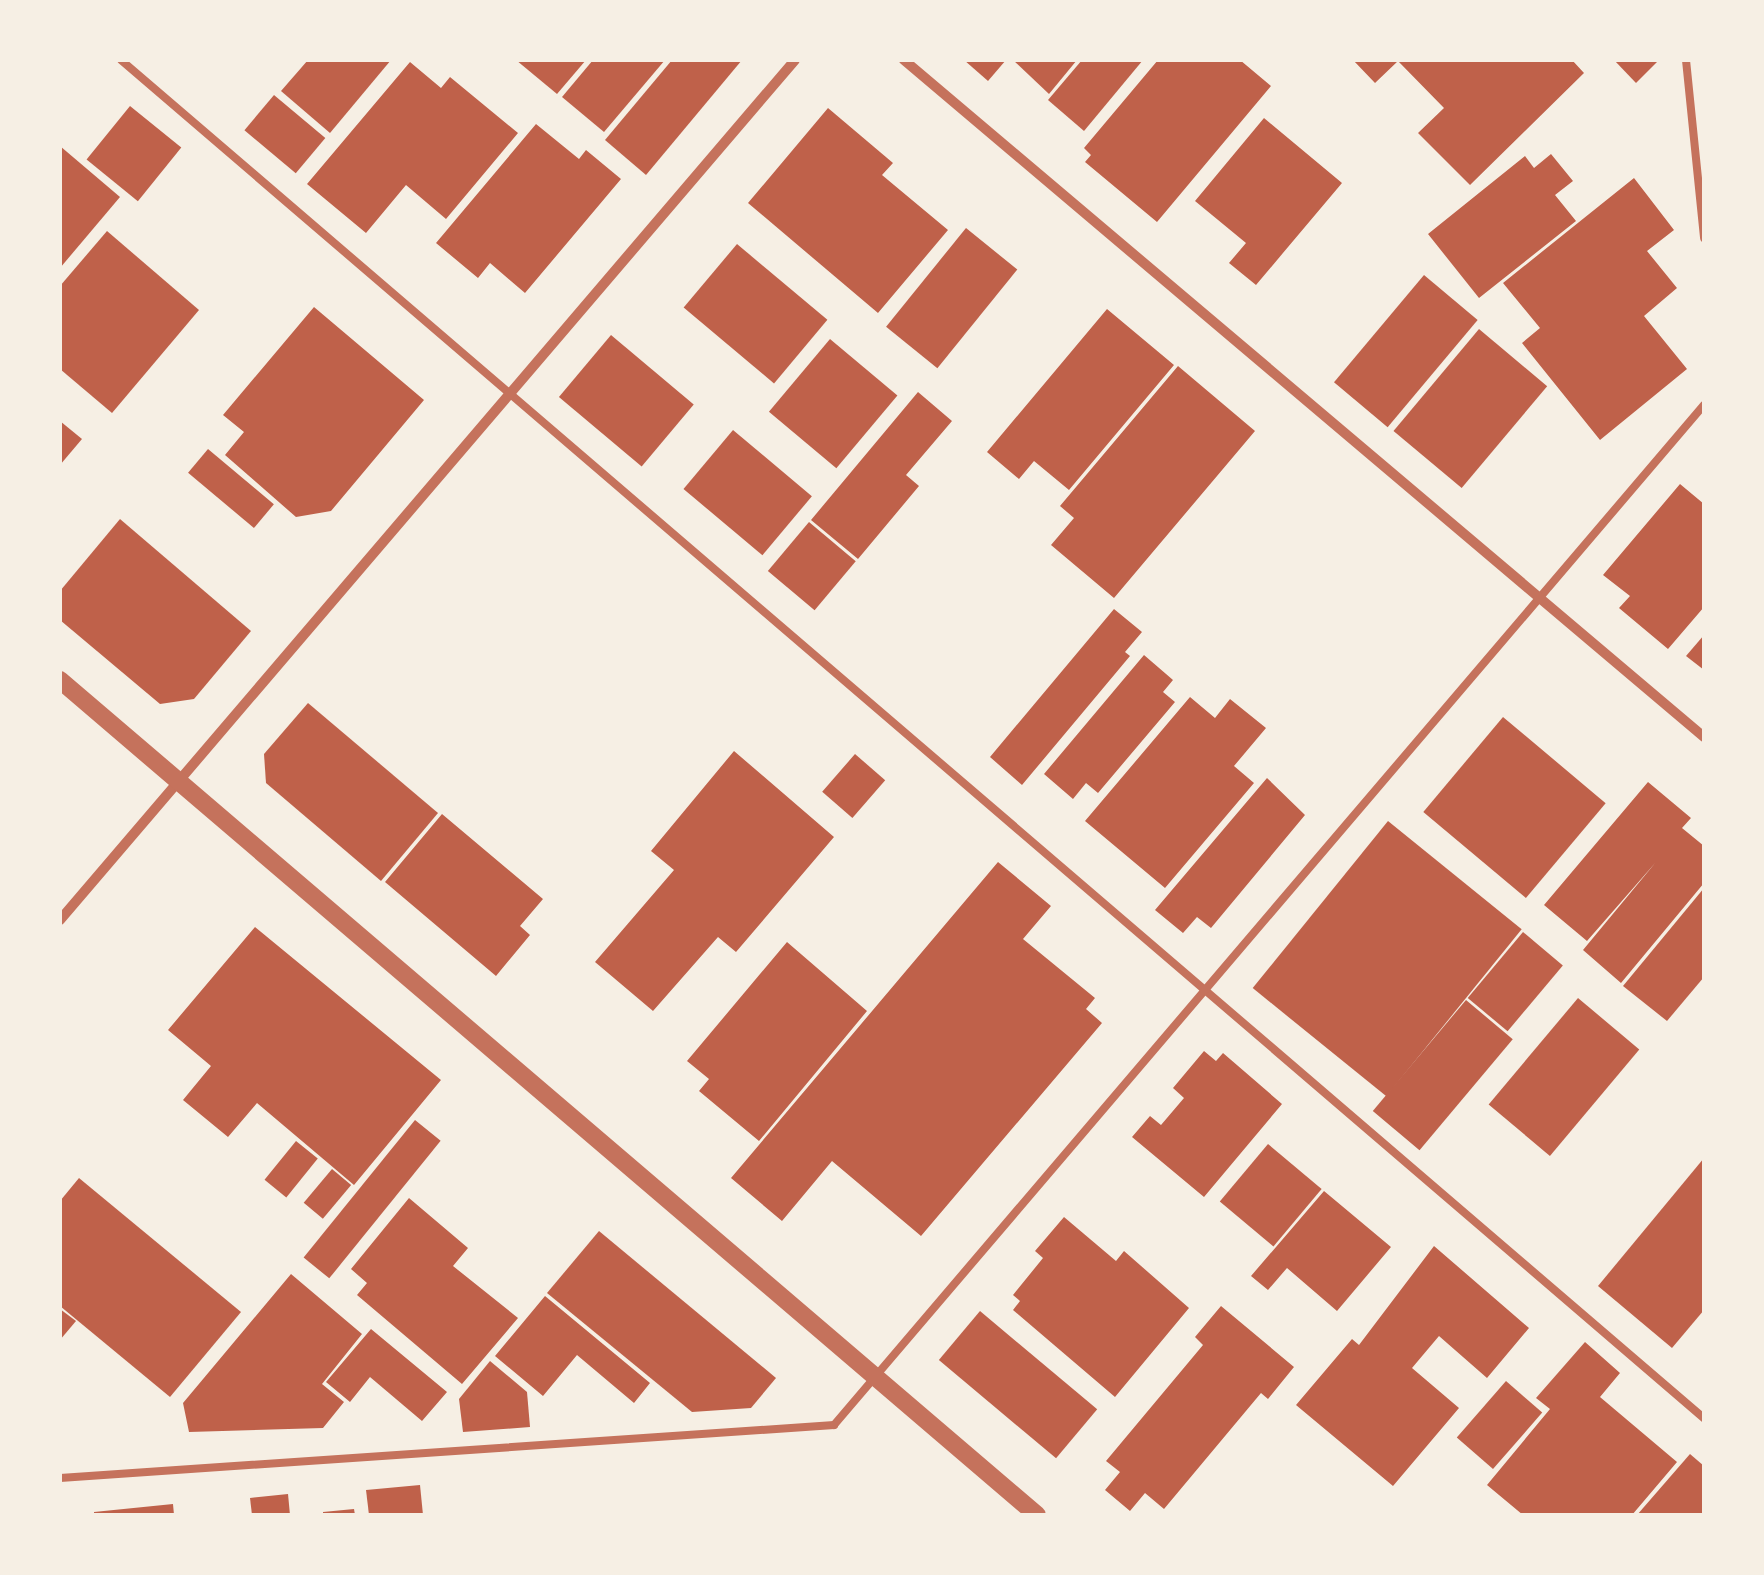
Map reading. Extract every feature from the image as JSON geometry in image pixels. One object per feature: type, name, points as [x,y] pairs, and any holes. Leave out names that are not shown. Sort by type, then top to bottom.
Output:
[{"type":"street","points":[[60,920],[512,396],[795,60]]},
{"type":"street","points":[[904,60],[1704,737]]},
{"type":"street","points":[[60,680],[1037,1515]]},
{"type":"lane","points":[[121,60],[1704,1418]]},
{"type":"lane","points":[[1686,60],[1704,238]]},
{"type":"lane","points":[[60,1478],[834,1424],[1536,596],[1704,404]]},
{"type":"building","points":[[308,60],[391,60],[330,133],[281,91]]},
{"type":"building","points":[[516,60],[586,60],[557,94]]},
{"type":"building","points":[[593,60],[665,60],[604,132],[562,97]]},
{"type":"building","points":[[672,60],[742,60],[646,175],[605,140]]},
{"type":"building","points":[[964,60],[1006,60],[988,81]]},
{"type":"building","points":[[1013,60],[1077,60],[1049,94]]},
{"type":"building","points":[[1082,60],[1143,60],[1084,131],[1048,100]]},
{"type":"building","points":[[1158,60],[1240,60],[1271,86],[1157,222],[1085,162],[1091,155],[1084,148]]},
{"type":"building","points":[[1353,60],[1572,60],[1584,73],[1470,185],[1418,133],[1444,108],[1398,61],[1375,83]]},
{"type":"building","points":[[1614,60],[1659,60],[1636,83]]},
{"type":"building","points":[[410,62],[441,88],[450,77],[518,133],[446,219],[406,185],[366,233],[307,184]]},
{"type":"building","points":[[274,95],[325,138],[296,173],[244,130]]},
{"type":"building","points":[[130,106],[181,148],[138,201],[87,160]]},
{"type":"building","points":[[828,108],[893,163],[882,175],[948,230],[878,313],[748,203]]},
{"type":"building","points":[[1264,118],[1342,183],[1256,285],[1229,263],[1246,243],[1195,201]]},
{"type":"building","points":[[536,124],[579,159],[586,150],[621,179],[525,293],[490,263],[478,278],[436,243]]},
{"type":"building","points":[[60,146],[120,197],[60,268]]},
{"type":"building","points":[[1551,154],[1573,181],[1555,195],[1576,221],[1479,298],[1428,234],[1525,156],[1534,168]]},
{"type":"building","points":[[1634,178],[1674,230],[1647,251],[1677,288],[1644,316],[1687,369],[1600,440],[1522,343],[1540,328],[1503,283]]},
{"type":"building","points":[[966,228],[1017,270],[937,368],[886,327]]},
{"type":"building","points":[[107,231],[199,310],[112,413],[60,369],[60,286]]},
{"type":"building","points":[[737,244],[827,320],[774,383],[684,308]]},
{"type":"building","points":[[1424,275],[1478,320],[1388,427],[1334,382]]},
{"type":"building","points":[[314,307],[424,400],[331,511],[296,517],[225,455],[244,432],[223,415]]},
{"type":"building","points":[[1107,309],[1174,365],[1069,490],[1034,461],[1019,479],[987,452]]},
{"type":"building","points":[[1479,329],[1547,386],[1462,488],[1394,431]]},
{"type":"building","points":[[611,335],[694,404],[642,466],[559,397]]},
{"type":"building","points":[[830,339],[897,396],[836,468],[769,412]]},
{"type":"building","points":[[1178,366],[1255,431],[1114,598],[1051,545],[1074,518],[1060,506]]},
{"type":"building","points":[[918,392],[952,421],[906,475],[919,486],[858,559],[811,520]]},
{"type":"building","points":[[60,421],[82,439],[60,465]]},
{"type":"building","points":[[733,430],[812,496],[762,555],[684,489]]},
{"type":"building","points":[[208,449],[274,504],[254,528],[188,473]]},
{"type":"building","points":[[1680,484],[1704,504],[1704,607],[1668,649],[1619,608],[1630,596],[1603,575]]},
{"type":"building","points":[[120,519],[251,631],[194,699],[160,704],[60,620],[60,591]]},
{"type":"building","points":[[809,522],[856,561],[815,610],[768,571]]},
{"type":"building","points":[[1114,609],[1142,632],[1125,652],[1130,656],[1022,785],[990,757]]},
{"type":"building","points":[[1704,635],[1704,670],[1686,656]]},
{"type":"building","points":[[1144,655],[1173,680],[1163,692],[1175,702],[1098,793],[1086,783],[1073,799],[1044,774]]},
{"type":"building","points":[[1190,697],[1215,718],[1230,699],[1266,728],[1234,766],[1254,783],[1165,888],[1085,821]]},
{"type":"building","points":[[308,703],[438,813],[381,881],[266,783],[264,754]]},
{"type":"building","points":[[1503,717],[1606,803],[1526,898],[1423,812]]},
{"type":"building","points":[[734,751],[834,837],[736,952],[718,937],[653,1011],[595,962],[674,870],[651,851]]},
{"type":"building","points":[[855,754],[885,780],[852,818],[822,792]]},
{"type":"building","points":[[1267,778],[1305,815],[1211,928],[1197,917],[1183,933],[1155,910]]},
{"type":"building","points":[[1648,782],[1691,818],[1682,828],[1704,846],[1704,883],[1621,983],[1583,950],[1656,862],[1587,941],[1544,905]]},
{"type":"building","points":[[442,814],[543,899],[520,926],[530,935],[496,976],[385,882]]},
{"type":"building","points":[[1388,821],[1522,929],[1386,1096],[1253,988]]},
{"type":"building","points":[[998,862],[1051,906],[1023,939],[1095,998],[1086,1009],[1102,1023],[921,1236],[832,1161],[782,1221],[731,1178]]},
{"type":"building","points":[[1704,888],[1704,977],[1667,1021],[1623,986]]},
{"type":"building","points":[[255,927],[441,1080],[354,1185],[257,1103],[228,1137],[183,1100],[211,1066],[168,1030]]},
{"type":"building","points":[[1523,932],[1563,965],[1508,1031],[1468,998]]},
{"type":"building","points":[[787,942],[867,1011],[759,1141],[699,1091],[709,1079],[687,1061]]},
{"type":"building","points":[[1578,998],[1639,1049],[1550,1156],[1489,1104]]},
{"type":"building","points":[[1466,1000],[1513,1039],[1420,1150],[1373,1111]]},
{"type":"building","points":[[1204,1051],[1216,1061],[1223,1053],[1282,1104],[1204,1197],[1132,1137],[1150,1116],[1161,1125],[1184,1098],[1173,1088]]},
{"type":"building","points":[[415,1120],[441,1141],[329,1278],[304,1258]]},
{"type":"building","points":[[296,1141],[318,1159],[286,1197],[265,1180]]},
{"type":"building","points":[[1268,1144],[1322,1189],[1273,1246],[1220,1201]]},
{"type":"building","points":[[1704,1158],[1704,1310],[1672,1348],[1598,1286]]},
{"type":"building","points":[[332,1169],[351,1185],[323,1219],[304,1203]]},
{"type":"building","points":[[79,1178],[241,1312],[170,1397],[60,1306],[60,1201]]},
{"type":"building","points":[[1324,1191],[1391,1247],[1337,1311],[1287,1268],[1268,1290],[1251,1276]]},
{"type":"building","points":[[409,1198],[468,1248],[453,1266],[518,1318],[462,1384],[357,1295],[367,1283],[351,1269]]},
{"type":"building","points":[[1064,1217],[1116,1261],[1124,1251],[1189,1308],[1115,1397],[1013,1310],[1020,1301],[1013,1295],[1043,1258],[1035,1251]]},
{"type":"building","points":[[599,1231],[776,1378],[751,1408],[692,1412],[547,1293]]},
{"type":"building","points":[[1434,1246],[1529,1328],[1487,1378],[1439,1336],[1412,1368],[1459,1408],[1393,1486],[1296,1405],[1352,1339],[1359,1345]]},
{"type":"building","points":[[291,1274],[362,1334],[322,1384],[344,1402],[323,1428],[189,1432],[183,1403]]},
{"type":"building","points":[[545,1296],[650,1383],[634,1403],[577,1355],[543,1396],[495,1356]]},
{"type":"building","points":[[1221,1306],[1294,1367],[1268,1399],[1261,1393],[1164,1509],[1145,1493],[1130,1511],[1105,1490],[1120,1472],[1106,1461],[1203,1345],[1195,1337]]},
{"type":"building","points":[[60,1309],[76,1321],[60,1340]]},
{"type":"building","points":[[980,1311],[1097,1409],[1056,1458],[939,1360]]},
{"type":"building","points":[[371,1329],[447,1392],[422,1421],[370,1377],[350,1402],[326,1382]]},
{"type":"building","points":[[1585,1342],[1620,1373],[1600,1397],[1677,1462],[1632,1515],[1523,1515],[1487,1485],[1550,1409],[1536,1398]]},
{"type":"building","points":[[490,1361],[527,1392],[530,1427],[463,1432],[459,1399]]},
{"type":"building","points":[[1506,1381],[1542,1412],[1493,1469],[1457,1438]]},
{"type":"building","points":[[1690,1454],[1704,1466],[1704,1515],[1637,1515]]},
{"type":"building","points":[[420,1485],[423,1515],[369,1515],[366,1490]]},
{"type":"building","points":[[288,1494],[290,1515],[252,1515],[250,1498]]},
{"type":"building","points":[[173,1504],[174,1515],[94,1515],[94,1512]]},
{"type":"building","points":[[354,1509],[355,1515],[323,1515],[323,1512]]}]
